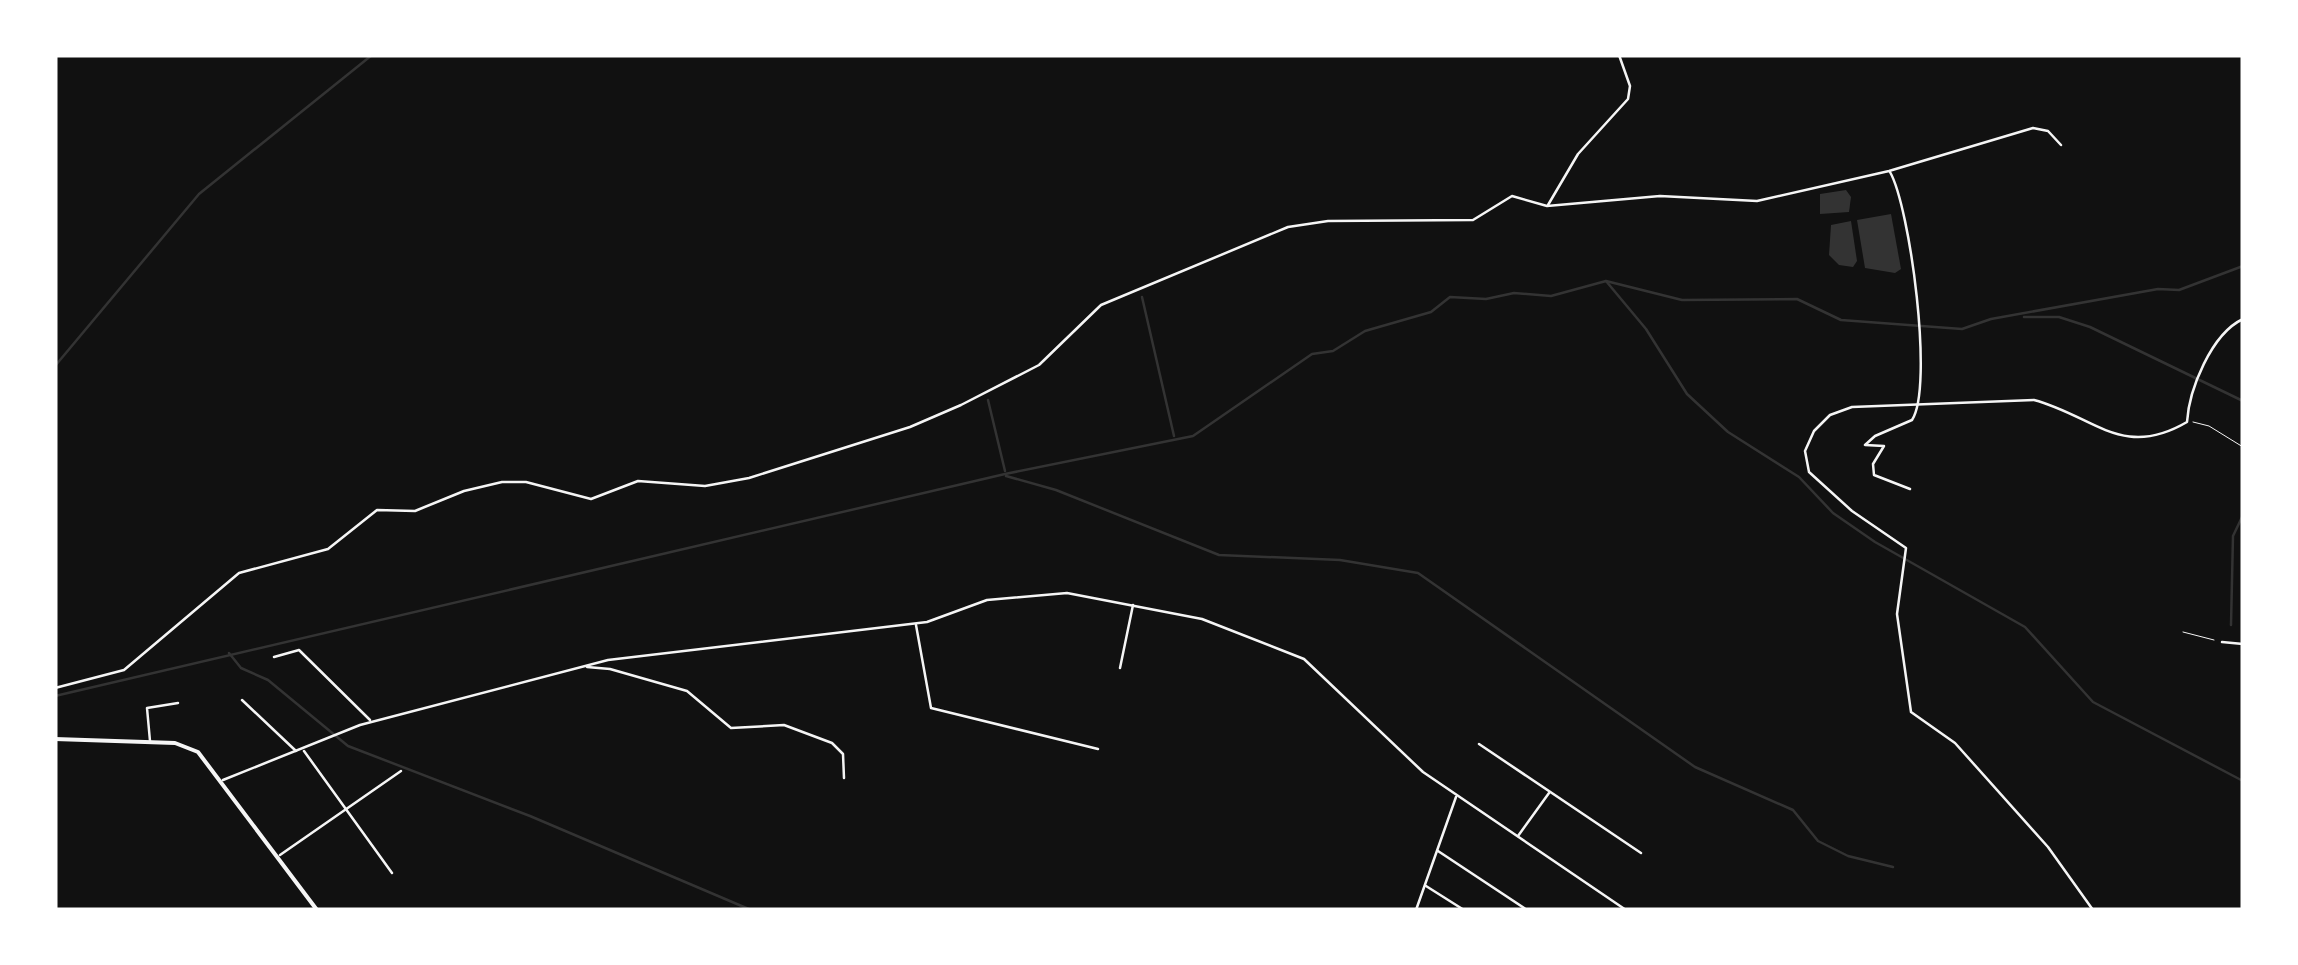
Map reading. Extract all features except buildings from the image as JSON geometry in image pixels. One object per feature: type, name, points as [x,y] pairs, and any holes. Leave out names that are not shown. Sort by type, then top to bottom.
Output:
[{"type":"main road","points":[[55,739],[150,742],[192,748],[223,780],[317,910]]},
{"type":"street","points":[[1547,206],[1578,154],[1628,99],[1630,86],[1619,55]]},
{"type":"street","points":[[55,688],[124,670],[239,573],[328,549],[377,510],[415,511],[464,490],[502,482],[526,482],[591,499],[638,480],[706,486],[748,478],[910,426],[992,390],[1039,364],[1101,305],[1288,227],[1328,221],[1473,220],[1512,196],[1547,206],[1660,196],[1757,201],[1890,171],[2034,128],[2048,131],[2061,146]]},
{"type":"street","points":[[1890,171],[1920,314],[1919,404],[1910,422],[1865,444],[1868,448],[1884,444],[1873,464],[1874,475],[1910,489]]},
{"type":"street","points":[[2093,910],[2048,847],[1955,743],[1908,707],[1906,654],[1897,614],[1908,557],[1899,540],[1852,512],[1817,481],[1807,468],[1805,451],[1814,430],[1838,411],[1919,404],[2034,400],[2059,407],[2126,439],[2187,422],[2188,399],[2195,384],[2227,328],[2243,319]]},
{"type":"street","points":[[223,780],[370,722],[631,655],[940,620],[973,604],[1027,593],[1066,593],[1218,624],[1304,659],[1336,685],[1412,762],[1626,910]]},
{"type":"street","points":[[1120,668],[1133,604]]},
{"type":"street","points":[[916,623],[926,699],[931,708],[1098,749]]},
{"type":"street","points":[[2222,642],[2243,644]]},
{"type":"street","points":[[274,657],[299,650],[360,706],[370,722]]},
{"type":"street","points":[[580,667],[610,669],[679,688],[730,728],[779,724],[832,743],[843,754],[844,778]]},
{"type":"street","points":[[242,700],[297,752]]},
{"type":"street","points":[[150,742],[147,708],[178,704]]},
{"type":"street","points":[[1478,744],[1640,852]]},
{"type":"street","points":[[303,749],[392,873]]},
{"type":"street","points":[[278,856],[402,770]]},
{"type":"street","points":[[1517,837],[1550,791]]},
{"type":"street","points":[[1416,910],[1456,796]]},
{"type":"street","points":[[1437,850],[1527,910]]},
{"type":"street","points":[[1425,885],[1464,910]]},
{"type":"street","points":[[304,910],[311,902]]},
{"type":"path","points":[[2187,422],[2209,426],[2243,447]]},
{"type":"path","points":[[2183,632],[2222,642]]},
{"type":"shaded area","points":[[1846,190],[1851,197],[1849,212],[1820,214],[1820,194]]},
{"type":"shaded area","points":[[1891,214],[1901,269],[1895,273],[1865,268],[1857,220]]},
{"type":"shaded area","points":[[1851,221],[1857,261],[1853,267],[1839,265],[1829,255],[1831,225]]},
{"type":"waterway","points":[[55,366],[199,194],[372,55]]},
{"type":"waterway","points":[[55,696],[1005,474],[1193,436],[1312,354],[1333,351],[1365,331],[1431,312],[1450,297],[1486,299],[1514,293],[1551,296],[1606,281],[1682,300],[1797,299],[1841,320],[1962,329],[1991,319],[2158,289],[2179,290],[2243,266]]},
{"type":"waterway","points":[[1606,281],[1646,329],[1687,394],[1728,432],[1799,477],[1833,513],[1875,542],[2025,627],[2093,702],[2243,781]]},
{"type":"waterway","points":[[1142,297],[1174,436]]},
{"type":"waterway","points":[[2024,317],[2059,317],[2090,327],[2243,401]]},
{"type":"waterway","points":[[988,400],[1005,471]]},
{"type":"waterway","points":[[1006,476],[1056,490],[1219,555],[1340,560],[1418,573],[1695,767],[1793,810],[1818,841],[1848,856],[1893,867]]},
{"type":"waterway","points":[[2231,625],[2233,536],[2243,515]]},
{"type":"waterway","points":[[229,653],[241,668],[268,680],[348,746],[530,816],[751,910]]}]
